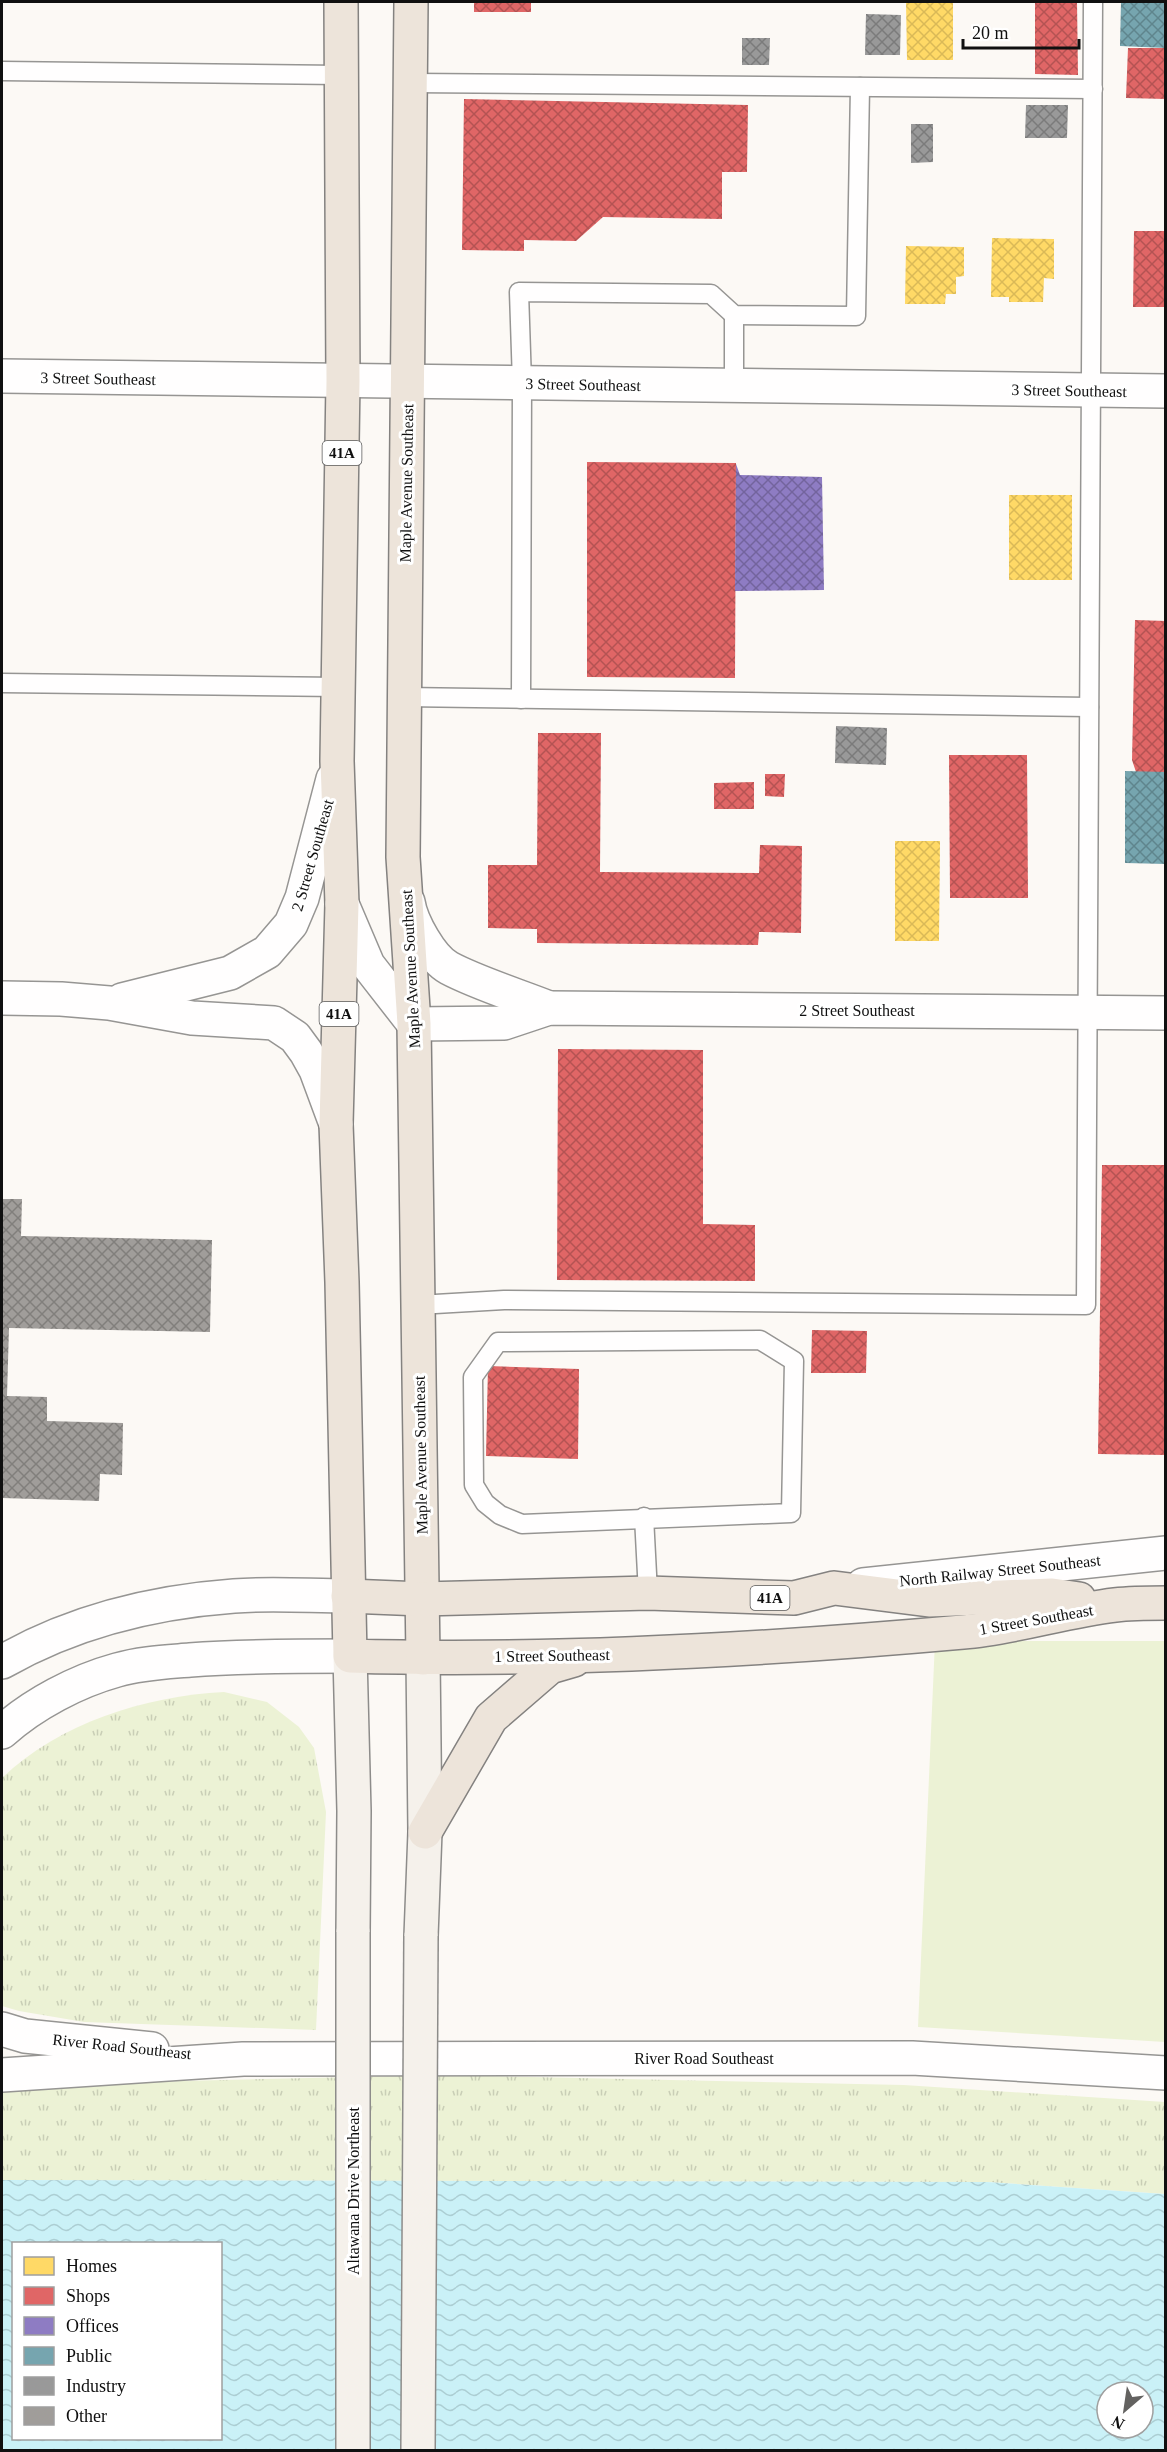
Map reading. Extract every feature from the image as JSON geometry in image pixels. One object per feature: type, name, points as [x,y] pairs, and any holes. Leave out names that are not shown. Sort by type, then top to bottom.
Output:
[{"type":"main road","name":"41A","points":[[340,2],[343,381],[337,761],[342,903],[336,1124],[342,1282],[350,1656]]},
{"type":"main road","name":"Maple Avenue Southeast","points":[[411,2],[403,856],[414,1023],[425,1832],[421,1936],[418,2451]]},
{"type":"main road","name":"1 Street Southeast","points":[[348,1596],[422,1599],[648,1593],[794,1598],[834,1588],[929,1600],[1052,1595],[1116,1604],[1166,1603]]},
{"type":"main road","name":"1 Street Southeast","points":[[350,1656],[423,1658],[596,1654],[844,1642],[967,1632],[1116,1604]]},
{"type":"main road","points":[[425,1832],[491,1718],[550,1667],[596,1654]]},
{"type":"main road","name":"Altawana Drive Northeast","points":[[350,1656],[354,1810],[354,2451]]},
{"type":"street","name":"3 Street Southeast","points":[[2,376],[1166,391]]},
{"type":"street","name":"2 Street Southeast","points":[[109,1003],[230,973],[267,952],[291,924],[302,898],[337,761]]},
{"type":"street","name":"2 Street Southeast","points":[[403,856],[409,909],[429,947],[447,967],[549,1008]]},
{"type":"street","points":[[342,903],[368,965],[414,1023]]},
{"type":"street","name":"2 Street Southeast","points":[[2,998],[109,1003],[192,1018],[274,1023],[295,1037],[306,1052],[316,1070],[336,1124]]},
{"type":"street","name":"2 Street Southeast","points":[[414,1023],[504,1023],[549,1008],[1166,1012]]},
{"type":"street","name":"North Railway Street Southeast","points":[[834,1588],[1166,1553]]},
{"type":"street","name":"1 Street Southeast","points":[[2,1662],[33,1644],[93,1621],[135,1611],[234,1596],[348,1596]]},
{"type":"street","name":"1 Street Southeast","points":[[2,1732],[13,1722],[48,1700],[82,1682],[118,1670],[162,1662],[230,1657],[350,1656]]},
{"type":"street","name":"River Road Southeast","points":[[2,2029],[25,2036],[243,2059]]},
{"type":"street","name":"River Road Southeast","points":[[2,2075],[243,2059],[912,2058],[1166,2073]]},
{"type":"lane","points":[[418,1305],[504,1300],[1086,1305],[1093,2]]},
{"type":"lane","points":[[2,71],[339,75]]},
{"type":"lane","points":[[411,83],[1093,89]]},
{"type":"lane","points":[[521,699],[522,383],[519,292],[711,294],[734,315],[856,316],[860,87]]},
{"type":"lane","points":[[734,315],[734,385]]},
{"type":"lane","points":[[2,682],[339,687]]},
{"type":"lane","points":[[404,697],[1089,707]]},
{"type":"lane","points":[[760,1340],[794,1361],[792,1513],[644,1517],[522,1524],[500,1515],[485,1503],[474,1485],[473,1377],[498,1342],[760,1340]]},
{"type":"lane","points":[[644,1517],[648,1593]]},
{"type":"green space","points":[[935,1641],[1165,1641],[1165,2042],[918,2027]]},
{"type":"green space","points":[[224,1692],[267,1702],[299,1727],[314,1748],[326,1812],[316,2030],[84,2022],[2,2006],[2,1778],[50,1742],[105,1716],[164,1699]]},
{"type":"green space","points":[[443,2075],[904,2085],[1165,2102],[1165,2194],[987,2182],[2,2180],[2,2090],[180,2081]]},
{"type":"water","points":[[2,2180],[987,2182],[1165,2194],[1165,2450],[2,2450]]},
{"type":"building: Homes","points":[[906,2],[953,2],[953,60],[907,60]]},
{"type":"building: Homes","points":[[992,238],[1054,239],[1054,279],[1044,278],[1043,302],[1009,302],[1009,297],[991,297]]},
{"type":"building: Homes","points":[[906,246],[964,247],[964,276],[956,277],[956,294],[946,294],[945,304],[905,304]]},
{"type":"building: Homes","points":[[1009,495],[1072,495],[1072,580],[1009,580]]},
{"type":"building: Homes","points":[[895,841],[940,841],[939,941],[895,941]]},
{"type":"building: Shops","points":[[474,2],[531,2],[531,12],[474,12]]},
{"type":"building: Shops","points":[[1035,2],[1077,2],[1078,75],[1035,74]]},
{"type":"building: Shops","points":[[1128,48],[1166,48],[1166,99],[1126,98]]},
{"type":"building: Shops","points":[[464,99],[748,105],[747,172],[722,172],[722,219],[603,217],[576,241],[524,240],[524,251],[462,250]]},
{"type":"building: Shops","points":[[1134,231],[1166,231],[1166,307],[1133,307]]},
{"type":"building: Shops","points":[[587,462],[736,463],[735,678],[587,677]]},
{"type":"building: Shops","points":[[1135,620],[1166,621],[1166,772],[1136,772],[1132,760]]},
{"type":"building: Shops","points":[[538,733],[601,733],[600,872],[759,873],[760,845],[802,846],[801,933],[759,932],[758,945],[537,943],[537,929],[488,928],[488,865],[537,865]]},
{"type":"building: Shops","points":[[949,755],[1027,755],[1028,898],[950,898]]},
{"type":"building: Shops","points":[[765,774],[785,774],[784,797],[765,796]]},
{"type":"building: Shops","points":[[754,782],[754,809],[714,809],[714,783]]},
{"type":"building: Shops","points":[[558,1049],[703,1050],[703,1224],[755,1225],[755,1281],[557,1280]]},
{"type":"building: Shops","points":[[1102,1165],[1166,1165],[1166,1455],[1098,1454]]},
{"type":"building: Shops","points":[[812,1330],[867,1331],[866,1373],[811,1373]]},
{"type":"building: Shops","points":[[488,1366],[579,1369],[578,1459],[486,1456]]},
{"type":"building: Offices","points":[[736,464],[740,475],[822,477],[824,590],[735,591]]},
{"type":"building: Public","points":[[1121,2],[1166,2],[1166,48],[1120,46]]},
{"type":"building: Public","points":[[1125,771],[1166,772],[1166,864],[1125,863]]},
{"type":"building: Industry","points":[[866,14],[901,15],[900,55],[865,55]]},
{"type":"building: Industry","points":[[742,38],[770,38],[769,65],[742,65]]},
{"type":"building: Industry","points":[[1026,105],[1068,105],[1067,138],[1025,138]]},
{"type":"building: Industry","points":[[911,124],[933,124],[933,162],[911,163]]},
{"type":"building: Industry","points":[[836,726],[887,728],[886,765],[835,763]]},
{"type":"building: Other","points":[[2,1199],[22,1199],[21,1236],[212,1240],[210,1332],[9,1328],[7,1396],[47,1397],[47,1421],[123,1423],[122,1475],[100,1474],[99,1501],[2,1498]]}]
